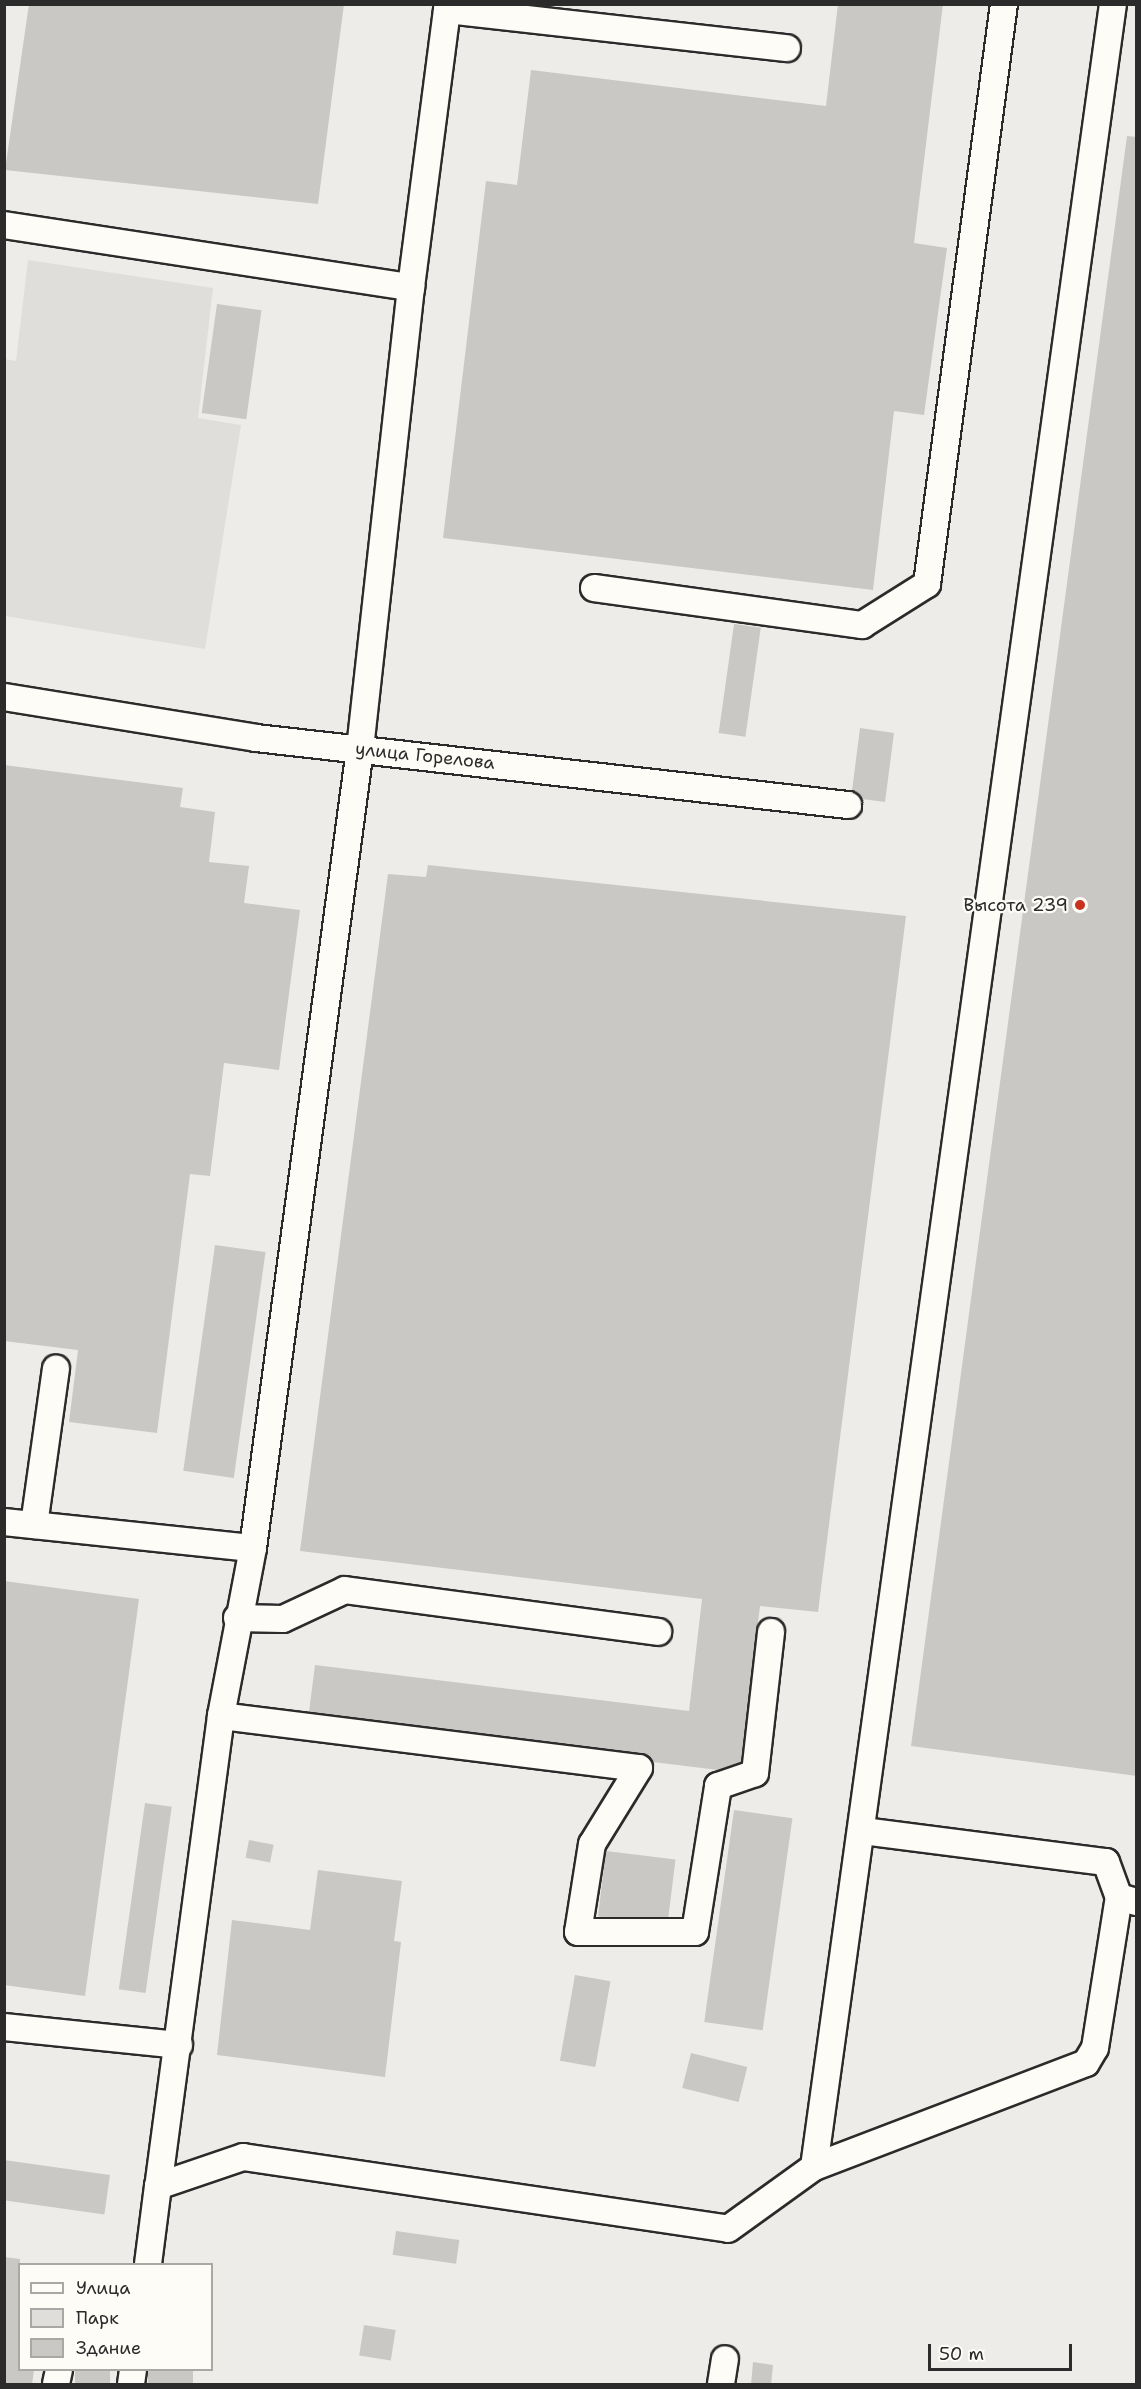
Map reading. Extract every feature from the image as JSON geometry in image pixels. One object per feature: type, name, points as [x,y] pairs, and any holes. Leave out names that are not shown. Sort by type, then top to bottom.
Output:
[{"type":"street","points":[[594,588],[862,626],[927,584],[1004,4]]},
{"type":"street","points":[[814,2167],[863,1832],[1113,4]]},
{"type":"street","points":[[148,2263],[221,1716],[237,1618],[253,1548],[360,749],[411,287],[448,8],[787,48]]},
{"type":"street","points":[[4,225],[411,287]]},
{"type":"street","name":"улица Горелова","points":[[4,697],[256,738],[848,805]]},
{"type":"street","points":[[34,1525],[56,1369]]},
{"type":"street","points":[[4,1522],[253,1548]]},
{"type":"street","points":[[237,1618],[283,1619],[345,1590],[658,1632]]},
{"type":"street","points":[[221,1716],[639,1768],[592,1844],[578,1932],[696,1932],[718,1786],[755,1773],[771,1632]]},
{"type":"street","points":[[158,2186],[243,2157],[728,2229],[814,2167],[1086,2063],[1095,2048],[1128,1900],[1106,1862],[863,1832]]},
{"type":"street","points":[[4,2027],[179,2045]]},
{"type":"street","points":[[721,2385],[725,2359]]},
{"type":"shaded area","points":[[5,5],[1136,5],[1136,2384],[5,2384]]},
{"type":"green space","points":[[28,260],[213,288],[198,418],[241,425],[205,649],[5,616],[5,359],[16,361]]},
{"type":"building","points":[[29,4],[344,4],[318,204],[5,170]]},
{"type":"building","points":[[838,4],[943,4],[914,243],[947,248],[924,415],[894,411],[873,590],[443,538],[486,181],[517,185],[531,70],[826,106]]},
{"type":"building","name":"Высота 239","points":[[1127,136],[1137,137],[1137,1776],[911,1746]]},
{"type":"building","points":[[217,304],[262,310],[246,419],[202,413]]},
{"type":"building","points":[[734,624],[761,628],[745,737],[719,733]]},
{"type":"building","points":[[860,728],[894,733],[885,802],[862,799],[852,791]]},
{"type":"building","points":[[4,765],[183,788],[180,807],[215,812],[209,862],[249,866],[244,903],[300,910],[279,1070],[224,1063],[210,1176],[190,1174],[157,1433],[69,1422],[78,1350],[4,1341]]},
{"type":"building","points":[[428,865],[906,916],[818,1612],[760,1606],[741,1762],[718,1770],[653,1762],[641,1753],[309,1712],[315,1665],[689,1711],[702,1599],[300,1551],[388,874],[426,877]]},
{"type":"building","points":[[215,1245],[266,1252],[234,1478],[183,1471]]},
{"type":"building","points":[[4,1581],[139,1599],[85,1996],[4,1985]]},
{"type":"building","points":[[145,1803],[172,1807],[146,1993],[119,1989]]},
{"type":"building","points":[[734,1810],[792,1818],[763,2030],[704,2022]]},
{"type":"building","points":[[249,1840],[274,1845],[270,1862],[246,1858]]},
{"type":"building","points":[[606,1851],[675,1860],[667,1925],[598,1917]]},
{"type":"building","points":[[318,1870],[402,1881],[394,1941],[401,1942],[385,2077],[217,2055],[232,1920],[310,1930]]},
{"type":"building","points":[[575,1975],[610,1981],[595,2067],[560,2061]]},
{"type":"building","points":[[691,2053],[747,2067],[739,2102],[682,2088]]},
{"type":"building","points":[[4,2160],[110,2175],[104,2215],[4,2200]]},
{"type":"building","points":[[396,2231],[459,2240],[456,2264],[393,2255]]},
{"type":"building","points":[[4,2257],[20,2259],[18,2263],[18,2371],[34,2371],[32,2385],[4,2385]]},
{"type":"building","points":[[364,2325],[396,2330],[391,2361],[359,2356]]},
{"type":"building","points":[[753,2362],[773,2365],[771,2385],[751,2385]]},
{"type":"building","points":[[75,2371],[110,2371],[110,2384],[75,2384]]},
{"type":"building","points":[[148,2371],[193,2371],[193,2384],[148,2384]]},
{"type":"place","name":"Высота 239","points":[[1080,905]]}]
